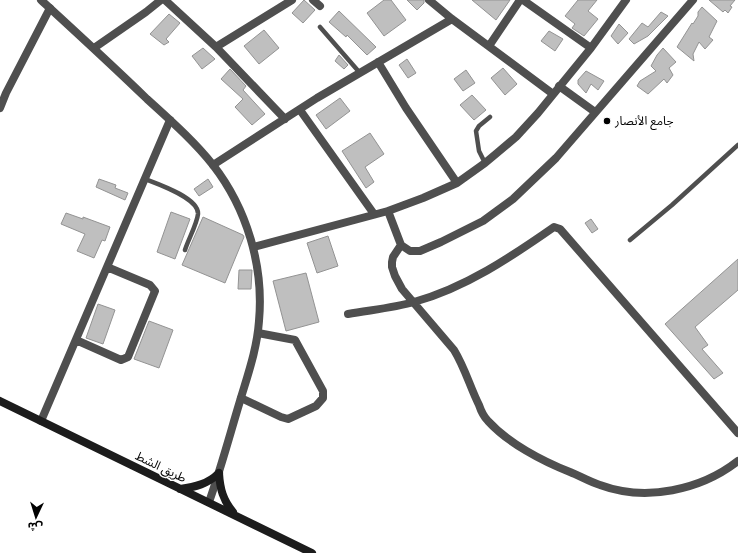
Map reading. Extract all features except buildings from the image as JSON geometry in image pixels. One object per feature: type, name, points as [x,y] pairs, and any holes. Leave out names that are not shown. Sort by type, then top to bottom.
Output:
[{"type":"main road","name":"طريق الشط","points":[[0,401],[312,553]]},
{"type":"main road","points":[[180,489],[204,484],[213,479],[219,473]]},
{"type":"main road","points":[[219,473],[224,499],[235,515]]},
{"type":"street","points":[[41,0],[191,140],[213,165],[237,204],[254,247],[258,271],[259,292],[258,333],[253,359],[209,502]]},
{"type":"street","points":[[94,48],[146,12],[160,0]]},
{"type":"street","points":[[165,0],[216,47],[285,119]]},
{"type":"street","points":[[216,47],[292,0]]},
{"type":"street","points":[[312,0],[320,6]]},
{"type":"street","points":[[429,0],[553,94]]},
{"type":"street","points":[[489,46],[520,0]]},
{"type":"street","points":[[524,0],[591,48]]},
{"type":"street","points":[[388,211],[401,245],[410,251],[420,251],[483,220],[513,199],[556,158],[692,0]]},
{"type":"street","points":[[254,247],[388,211],[457,183],[485,163],[516,137],[538,113],[591,48],[622,2]]},
{"type":"street","points":[[0,108],[6,93],[50,8]]},
{"type":"street","points":[[213,165],[317,98],[452,18]]},
{"type":"street","points":[[378,62],[406,108],[457,183]]},
{"type":"street","points":[[559,86],[595,112]]},
{"type":"street","points":[[300,110],[374,214]]},
{"type":"street","points":[[41,421],[170,120]]},
{"type":"street","points":[[348,314],[414,302],[469,280],[508,258],[554,227],[560,229],[738,433]]},
{"type":"street","points":[[401,245],[393,257],[392,267],[402,289],[454,350],[461,361],[471,390],[486,420],[513,442],[548,464],[601,486],[621,491],[665,492],[689,486],[712,477],[738,461]]},
{"type":"street","points":[[76,340],[121,360],[128,357],[155,291],[150,286],[107,267]]},
{"type":"street","points":[[241,398],[288,419],[316,406],[324,398],[323,391],[295,340],[258,333]]},
{"type":"lane","points":[[320,27],[360,73]]},
{"type":"lane","points":[[485,163],[479,151],[476,131],[479,126],[490,117]]},
{"type":"lane","points":[[630,240],[738,145]]},
{"type":"lane","points":[[145,179],[180,194],[197,209],[198,215],[185,250]]},
{"type":"place","name":"جامع الأنصار","points":[[607,121]]}]
